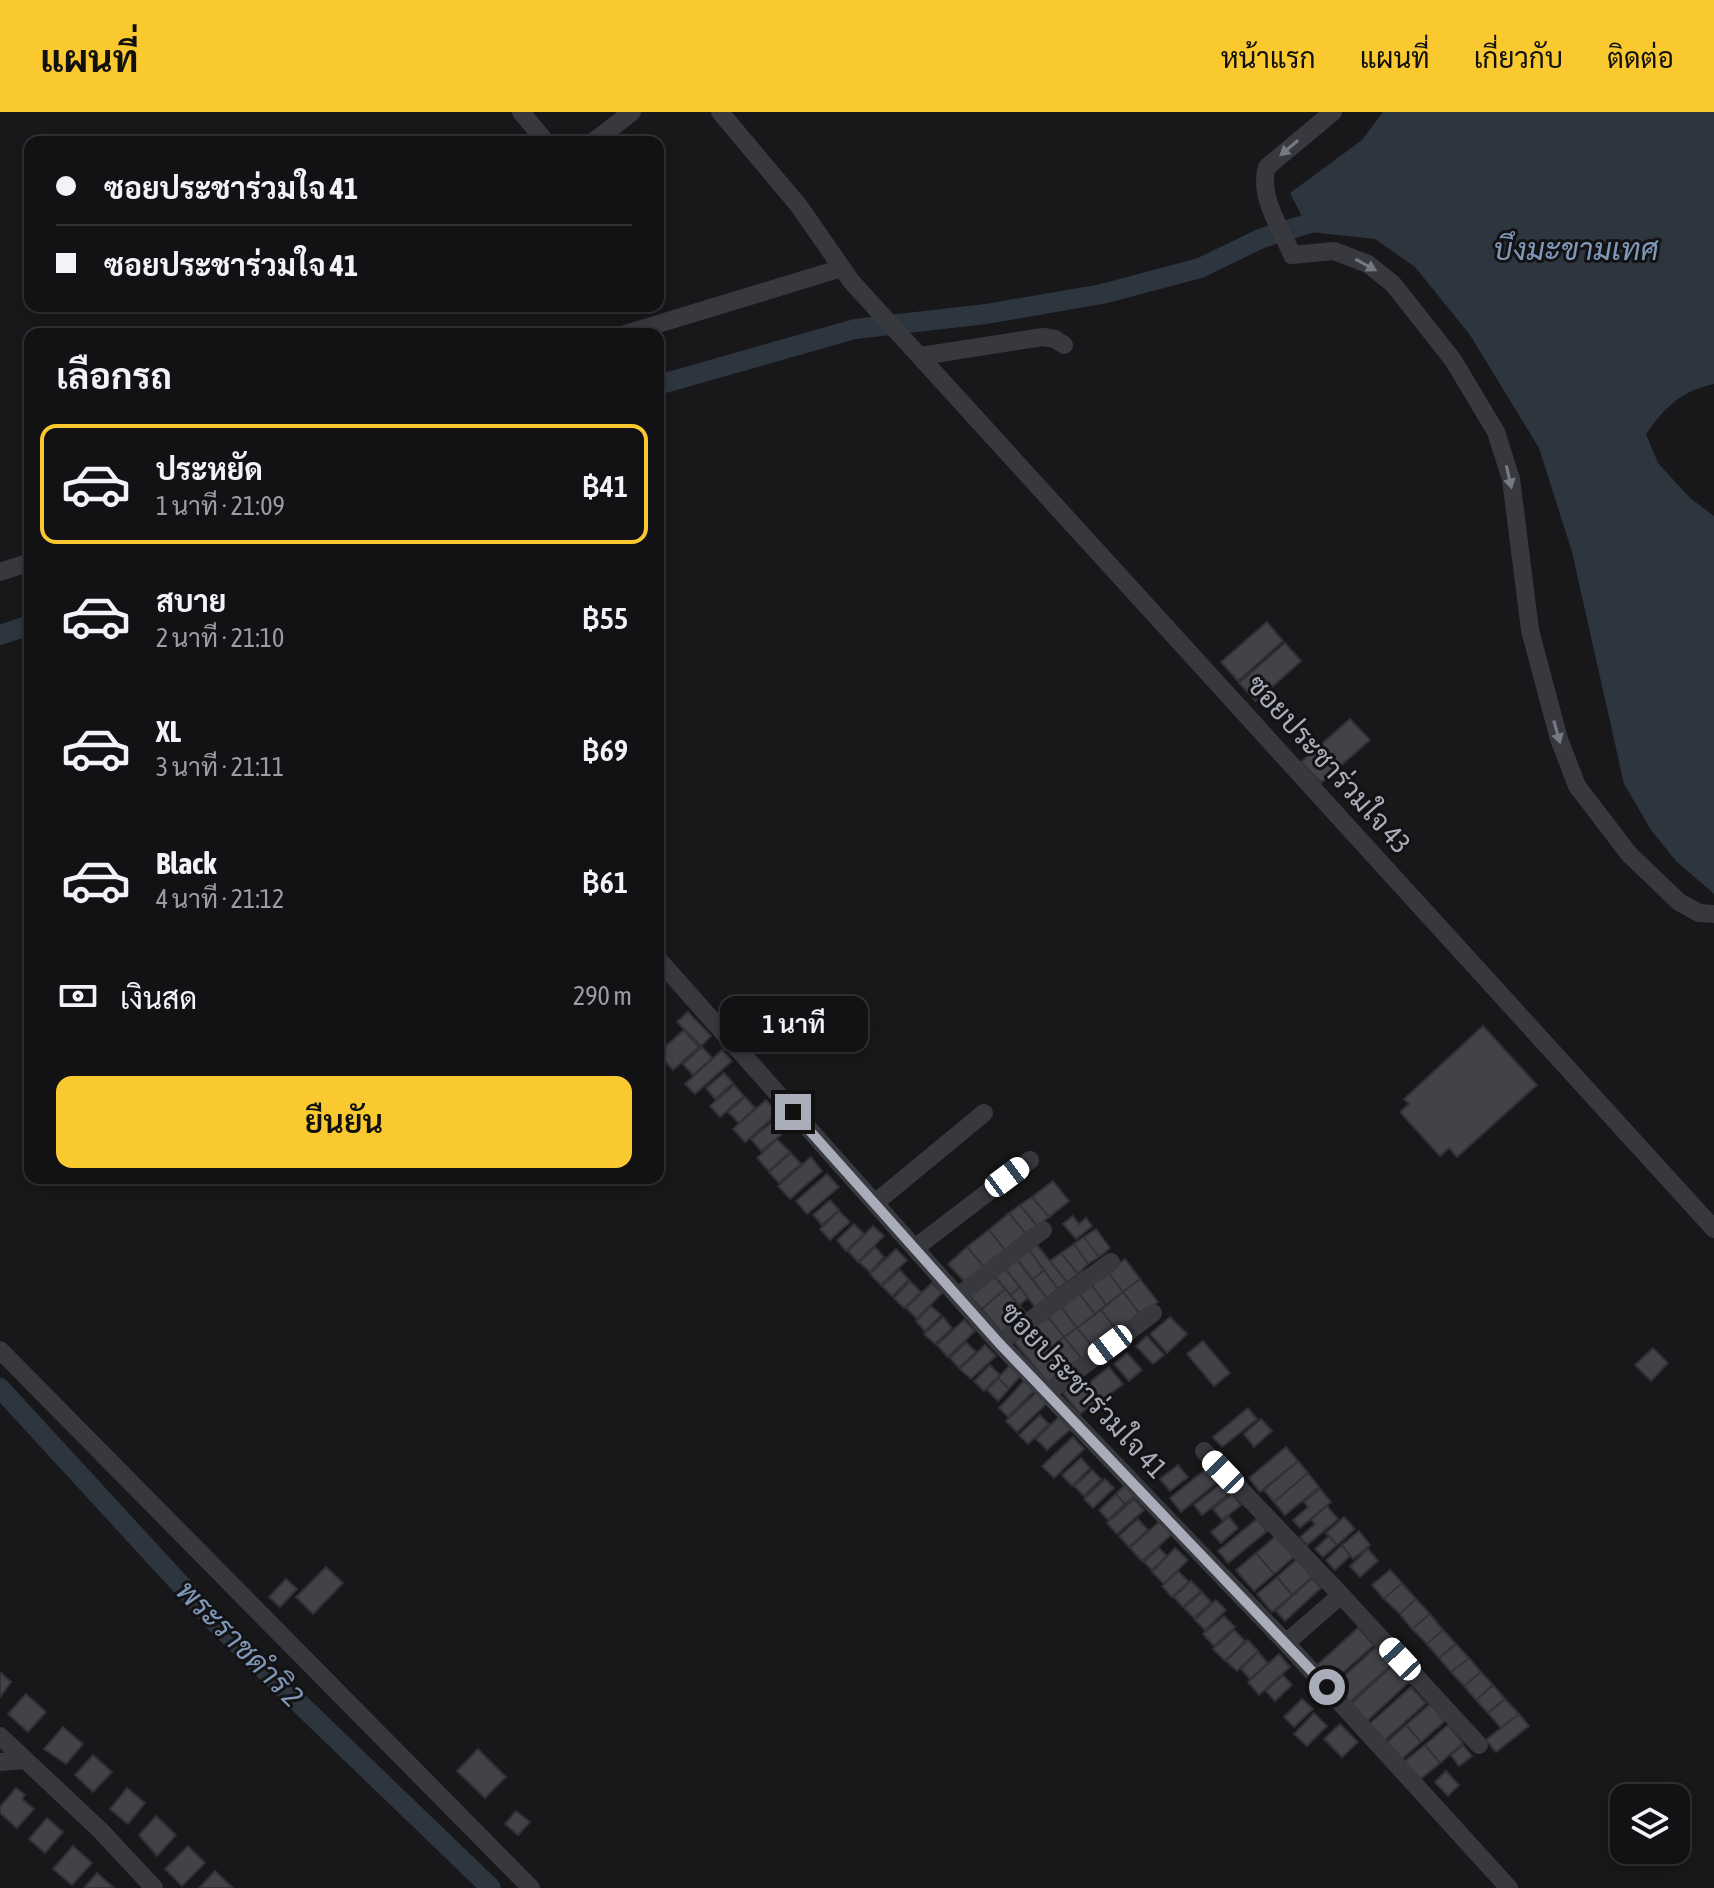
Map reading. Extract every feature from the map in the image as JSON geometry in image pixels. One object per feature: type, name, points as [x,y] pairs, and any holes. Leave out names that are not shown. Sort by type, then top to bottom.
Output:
[{"type":"street","points":[[521,112],[541,136]]},
{"type":"street","points":[[601,136],[632,112]]},
{"type":"street","name":"ซอยประชาร่วมใจ 43","points":[[720,112],[799,206],[847,274],[903,337],[1714,1229]]},
{"type":"street","points":[[1333,112],[1267,167],[1263,180],[1265,194],[1292,255],[1334,251],[1368,264],[1393,284],[1453,360],[1496,432],[1511,479],[1530,630],[1559,739],[1577,786],[1629,854],[1679,902],[1699,913],[1714,914]]},
{"type":"street","points":[[647,328],[847,274]]},
{"type":"street","points":[[921,356],[1043,337],[1055,339],[1064,345]]},
{"type":"street","points":[[0,572],[24,564]]},
{"type":"street","name":"ซอยประชาร่วมใจ 41","points":[[664,966],[999,1343],[1286,1643],[1509,1888]]},
{"type":"street","points":[[875,1203],[984,1113]]},
{"type":"street","points":[[915,1248],[1030,1160]]},
{"type":"street","points":[[958,1296],[1043,1230]]},
{"type":"street","points":[[999,1343],[1111,1262]]},
{"type":"street","points":[[1047,1393],[1153,1313]]},
{"type":"street","points":[[0,1350],[531,1888]]},
{"type":"street","points":[[1204,1451],[1479,1745]]},
{"type":"street","points":[[1286,1643],[1341,1595]]},
{"type":"street","points":[[0,1736],[101,1831],[154,1888]]},
{"type":"street","points":[[0,1762],[26,1760]]},
{"type":"water","name":"บึงมะขามเทศ","points":[[1383,112],[1714,112],[1714,384],[1683,396],[1660,416],[1646,434],[1658,463],[1690,498],[1714,516],[1714,894],[1676,861],[1651,830],[1624,784],[1572,552],[1539,448],[1470,335],[1415,267],[1375,239],[1310,232],[1290,193],[1362,140]]},
{"type":"building","points":[[1267,622],[1283,641],[1238,681],[1221,662]]},
{"type":"building","points":[[1285,643],[1301,661],[1256,701],[1239,683]]},
{"type":"building","points":[[1350,719],[1370,740],[1321,783],[1301,762]]},
{"type":"building","points":[[688,1012],[711,1036],[701,1046],[677,1022]]},
{"type":"building","points":[[1483,1026],[1537,1085],[1457,1157],[1449,1148],[1440,1156],[1400,1112],[1409,1104],[1404,1099]]},
{"type":"building","points":[[684,1030],[699,1047],[673,1070],[664,1060],[664,1048]]},
{"type":"building","points":[[702,1047],[712,1058],[693,1075],[683,1064]]},
{"type":"building","points":[[722,1050],[732,1061],[695,1094],[685,1084]]},
{"type":"building","points":[[724,1073],[733,1083],[715,1099],[706,1088]]},
{"type":"building","points":[[734,1085],[744,1096],[720,1117],[710,1106]]},
{"type":"building","points":[[745,1097],[755,1108],[739,1123],[728,1112]]},
{"type":"building","points":[[766,1100],[778,1113],[745,1142],[733,1129]]},
{"type":"building","points":[[771,1123],[781,1135],[761,1151],[751,1139]]},
{"type":"building","points":[[777,1139],[790,1152],[769,1171],[757,1158]]},
{"type":"building","points":[[791,1153],[801,1164],[779,1183],[769,1172]]},
{"type":"building","points":[[811,1157],[822,1171],[790,1199],[778,1186]]},
{"type":"building","points":[[827,1174],[839,1187],[807,1214],[796,1201]]},
{"type":"building","points":[[1053,1181],[1069,1201],[1049,1217],[1032,1197]]},
{"type":"building","points":[[1032,1197],[1049,1217],[1037,1226],[1020,1205]]},
{"type":"building","points":[[830,1200],[839,1210],[822,1225],[813,1215]]},
{"type":"building","points":[[1020,1205],[1037,1226],[1026,1234],[1009,1213]]},
{"type":"building","points":[[839,1211],[850,1222],[830,1240],[820,1229]]},
{"type":"building","points":[[1009,1213],[1026,1234],[1005,1250],[989,1230]]},
{"type":"building","points":[[1073,1216],[1079,1224],[1086,1218],[1092,1226],[1076,1239],[1063,1224]]},
{"type":"building","points":[[854,1224],[864,1234],[846,1251],[837,1240]]},
{"type":"building","points":[[873,1226],[884,1236],[858,1262],[848,1251]]},
{"type":"building","points":[[1096,1229],[1110,1248],[1099,1257],[1084,1237]]},
{"type":"building","points":[[989,1230],[1005,1250],[985,1268],[967,1247]]},
{"type":"building","points":[[1084,1237],[1099,1257],[1088,1264],[1074,1244]]},
{"type":"building","points":[[1036,1244],[1067,1282],[1058,1289],[1029,1250]]},
{"type":"building","points":[[1074,1244],[1088,1264],[1078,1274],[1061,1253]]},
{"type":"building","points":[[875,1247],[884,1257],[870,1272],[859,1262]]},
{"type":"building","points":[[967,1247],[985,1268],[967,1284],[948,1264]]},
{"type":"building","points":[[896,1249],[907,1260],[881,1285],[870,1274]]},
{"type":"building","points":[[1029,1250],[1044,1270],[1032,1280],[1016,1258]]},
{"type":"building","points":[[1061,1253],[1078,1274],[1067,1282],[1050,1261]]},
{"type":"building","points":[[1016,1258],[1047,1298],[1035,1307],[1004,1267]]},
{"type":"building","points":[[1125,1259],[1140,1279],[1123,1292],[1108,1272]]},
{"type":"building","points":[[1004,1267],[1020,1287],[1011,1295],[993,1275]]},
{"type":"building","points":[[900,1270],[909,1280],[892,1296],[882,1286]]},
{"type":"building","points":[[1044,1270],[1058,1289],[1047,1298],[1032,1280]]},
{"type":"building","points":[[1108,1272],[1123,1292],[1106,1305],[1091,1284]]},
{"type":"building","points":[[993,1275],[1005,1289],[982,1309],[968,1295]]},
{"type":"building","points":[[1140,1279],[1158,1302],[1141,1315],[1123,1292]]},
{"type":"building","points":[[910,1281],[921,1292],[904,1308],[894,1298]]},
{"type":"building","points":[[932,1283],[942,1293],[917,1319],[906,1308]]},
{"type":"building","points":[[1091,1284],[1106,1305],[1095,1314],[1079,1293]]},
{"type":"building","points":[[1020,1287],[1028,1298],[1019,1305],[1011,1295]]},
{"type":"building","points":[[1005,1289],[1026,1313],[1003,1334],[982,1309]]},
{"type":"building","points":[[1123,1292],[1141,1315],[1118,1332],[1101,1310]]},
{"type":"building","points":[[1079,1293],[1095,1314],[1077,1328],[1061,1306]]},
{"type":"building","points":[[931,1306],[941,1315],[925,1331],[916,1321]]},
{"type":"building","points":[[1061,1306],[1077,1328],[1064,1337],[1048,1317]]},
{"type":"building","points":[[1101,1310],[1118,1332],[1096,1350],[1077,1328]]},
{"type":"building","points":[[943,1317],[952,1328],[935,1344],[924,1334]]},
{"type":"building","points":[[1048,1317],[1064,1337],[1050,1349],[1034,1327]]},
{"type":"building","points":[[1170,1317],[1187,1334],[1167,1353],[1150,1334]]},
{"type":"building","points":[[964,1320],[975,1331],[948,1357],[937,1345]]},
{"type":"building","points":[[1034,1327],[1070,1370],[1051,1386],[1014,1342]]},
{"type":"building","points":[[1077,1328],[1096,1350],[1083,1360],[1064,1337]]},
{"type":"building","points":[[1147,1336],[1164,1355],[1153,1364],[1136,1346]]},
{"type":"building","points":[[1064,1337],[1083,1360],[1070,1370],[1050,1349]]},
{"type":"building","points":[[1203,1341],[1230,1373],[1214,1386],[1187,1354]]},
{"type":"building","points":[[966,1342],[976,1352],[959,1368],[950,1358]]},
{"type":"building","points":[[985,1345],[996,1356],[971,1379],[960,1369]]},
{"type":"building","points":[[1653,1348],[1668,1363],[1651,1381],[1635,1365]]},
{"type":"building","points":[[1127,1353],[1142,1370],[1129,1381],[1114,1364]]},
{"type":"building","points":[[990,1365],[1000,1375],[984,1391],[974,1381]]},
{"type":"building","points":[[1010,1365],[1021,1375],[1009,1389],[998,1378]]},
{"type":"building","points":[[1109,1367],[1123,1384],[1102,1400],[1089,1383]]},
{"type":"building","points":[[998,1378],[1009,1389],[998,1401],[987,1390]]},
{"type":"building","points":[[1080,1378],[1098,1399],[1080,1414],[1063,1393]]},
{"type":"building","points":[[1024,1381],[1034,1391],[1008,1417],[999,1408]]},
{"type":"building","points":[[1037,1392],[1047,1403],[1017,1432],[1006,1421]]},
{"type":"building","points":[[1248,1408],[1257,1419],[1222,1447],[1213,1437]]},
{"type":"building","points":[[1040,1415],[1049,1424],[1028,1444],[1019,1435]]},
{"type":"building","points":[[1060,1416],[1072,1428],[1047,1450],[1036,1439]]},
{"type":"building","points":[[1261,1419],[1272,1431],[1254,1447],[1244,1434]]},
{"type":"building","points":[[1073,1437],[1084,1449],[1054,1478],[1042,1466]]},
{"type":"building","points":[[1286,1447],[1298,1461],[1260,1492],[1249,1478]]},
{"type":"building","points":[[1081,1458],[1090,1468],[1072,1486],[1062,1475]]},
{"type":"building","points":[[1298,1461],[1308,1473],[1274,1502],[1264,1490]]},
{"type":"building","points":[[1178,1465],[1188,1477],[1170,1491],[1160,1479]]},
{"type":"building","points":[[1211,1465],[1222,1478],[1181,1512],[1170,1498]]},
{"type":"building","points":[[1092,1470],[1101,1479],[1084,1496],[1074,1486]]},
{"type":"building","points":[[1308,1473],[1319,1487],[1285,1515],[1274,1502]]},
{"type":"building","points":[[1105,1479],[1114,1488],[1093,1508],[1084,1499]]},
{"type":"building","points":[[1223,1482],[1231,1492],[1202,1515],[1194,1505]]},
{"type":"building","points":[[1126,1484],[1136,1495],[1125,1504],[1116,1494]]},
{"type":"building","points":[[1320,1489],[1331,1502],[1300,1528],[1293,1520],[1308,1507],[1304,1502]]},
{"type":"building","points":[[1116,1494],[1125,1504],[1108,1520],[1099,1510]]},
{"type":"building","points":[[1232,1494],[1241,1505],[1222,1520],[1213,1509]]},
{"type":"building","points":[[1134,1499],[1144,1510],[1117,1534],[1107,1523]]},
{"type":"building","points":[[1327,1506],[1338,1519],[1307,1545],[1300,1537],[1315,1524],[1311,1520]]},
{"type":"building","points":[[1229,1517],[1238,1528],[1221,1543],[1211,1532]]},
{"type":"building","points":[[1344,1517],[1355,1529],[1337,1545],[1326,1533]]},
{"type":"building","points":[[1138,1519],[1148,1530],[1129,1547],[1119,1536]]},
{"type":"building","points":[[1257,1519],[1267,1531],[1228,1563],[1218,1551]]},
{"type":"building","points":[[1160,1521],[1172,1534],[1142,1561],[1130,1548]]},
{"type":"building","points":[[1359,1531],[1370,1545],[1353,1559],[1342,1545]]},
{"type":"building","points":[[1276,1536],[1294,1557],[1274,1574],[1256,1553]]},
{"type":"building","points":[[1329,1536],[1337,1545],[1323,1557],[1315,1549]]},
{"type":"building","points":[[1342,1545],[1350,1556],[1335,1570],[1326,1560]]},
{"type":"building","points":[[1159,1548],[1167,1556],[1152,1570],[1144,1562]]},
{"type":"building","points":[[1175,1548],[1188,1560],[1164,1584],[1152,1572]]},
{"type":"building","points":[[1368,1549],[1378,1561],[1360,1577],[1350,1566]]},
{"type":"building","points":[[1256,1553],[1274,1574],[1254,1591],[1236,1570]]},
{"type":"building","points":[[1297,1559],[1312,1577],[1292,1595],[1277,1577]]},
{"type":"building","points":[[326,1567],[343,1583],[313,1614],[296,1597]]},
{"type":"building","points":[[1390,1570],[1402,1583],[1384,1599],[1372,1585]]},
{"type":"building","points":[[1178,1571],[1189,1582],[1172,1597],[1162,1586]]},
{"type":"building","points":[[1277,1577],[1292,1595],[1272,1612],[1257,1594]]},
{"type":"building","points":[[1312,1578],[1321,1588],[1285,1621],[1276,1611]]},
{"type":"building","points":[[286,1579],[297,1589],[280,1607],[269,1597]]},
{"type":"building","points":[[1191,1581],[1201,1591],[1183,1607],[1174,1597]]},
{"type":"building","points":[[1402,1583],[1416,1599],[1400,1614],[1384,1599]]},
{"type":"building","points":[[1202,1592],[1211,1602],[1194,1618],[1184,1608]]},
{"type":"building","points":[[1416,1599],[1430,1614],[1412,1629],[1400,1614]]},
{"type":"building","points":[[1216,1600],[1226,1610],[1205,1630],[1195,1620]]},
{"type":"building","points":[[1430,1614],[1443,1630],[1427,1644],[1412,1629]]},
{"type":"building","points":[[1224,1616],[1235,1627],[1214,1646],[1203,1634]]},
{"type":"building","points":[[1358,1628],[1374,1645],[1330,1684],[1315,1667]]},
{"type":"building","points":[[1234,1630],[1245,1641],[1225,1661],[1213,1649]]},
{"type":"building","points":[[1443,1630],[1456,1644],[1439,1658],[1427,1644]]},
{"type":"building","points":[[1248,1640],[1258,1651],[1237,1671],[1226,1661]]},
{"type":"building","points":[[1456,1644],[1469,1658],[1451,1672],[1439,1658]]},
{"type":"building","points":[[1376,1647],[1392,1664],[1349,1703],[1334,1685]]},
{"type":"building","points":[[1258,1652],[1268,1663],[1250,1679],[1241,1669]]},
{"type":"building","points":[[1279,1654],[1290,1667],[1259,1695],[1248,1682]]},
{"type":"building","points":[[1469,1658],[1481,1672],[1464,1686],[1451,1672]]},
{"type":"building","points":[[1393,1665],[1409,1682],[1366,1722],[1350,1705]]},
{"type":"building","points":[[0,1672],[11,1682],[0,1697]]},
{"type":"building","points":[[1481,1672],[1493,1685],[1476,1700],[1464,1686]]},
{"type":"building","points":[[1283,1675],[1292,1685],[1275,1701],[1266,1691]]},
{"type":"building","points":[[1493,1685],[1505,1699],[1488,1713],[1476,1700]]},
{"type":"building","points":[[1411,1687],[1426,1703],[1383,1742],[1368,1725]]},
{"type":"building","points":[[26,1694],[46,1712],[28,1732],[8,1714]]},
{"type":"building","points":[[1302,1699],[1313,1709],[1294,1727],[1284,1717]]},
{"type":"building","points":[[1505,1699],[1519,1714],[1501,1728],[1488,1713]]},
{"type":"building","points":[[1430,1704],[1445,1721],[1421,1742],[1406,1725]]},
{"type":"building","points":[[1314,1713],[1327,1726],[1307,1746],[1294,1734]]},
{"type":"building","points":[[1519,1714],[1529,1726],[1496,1752],[1486,1740]]},
{"type":"building","points":[[1340,1724],[1358,1742],[1342,1757],[1324,1739]]},
{"type":"building","points":[[1406,1725],[1421,1742],[1402,1759],[1387,1742]]},
{"type":"building","points":[[1448,1725],[1463,1743],[1440,1763],[1425,1745]]},
{"type":"building","points":[[63,1727],[83,1744],[66,1764],[44,1749]]},
{"type":"building","points":[[1425,1745],[1440,1763],[1417,1782],[1402,1763]]},
{"type":"building","points":[[1463,1745],[1472,1756],[1459,1766],[1451,1755]]},
{"type":"building","points":[[478,1749],[506,1777],[485,1798],[457,1771]]},
{"type":"building","points":[[93,1755],[112,1772],[93,1792],[75,1775]]},
{"type":"building","points":[[1446,1771],[1459,1785],[1448,1796],[1435,1782]]},
{"type":"building","points":[[16,1788],[25,1795],[22,1799],[34,1809],[17,1828],[0,1813],[0,1807]]},
{"type":"building","points":[[127,1788],[145,1803],[128,1824],[110,1809]]},
{"type":"building","points":[[516,1811],[530,1822],[518,1835],[505,1824]]},
{"type":"building","points":[[156,1816],[176,1835],[157,1856],[139,1835]]},
{"type":"building","points":[[47,1818],[63,1832],[45,1853],[29,1839]]},
{"type":"building","points":[[73,1846],[92,1863],[72,1885],[53,1869]]},
{"type":"building","points":[[188,1846],[205,1863],[182,1886],[165,1869]]},
{"type":"building","points":[[215,1871],[233,1888],[199,1888]]},
{"type":"building","points":[[97,1873],[114,1888],[84,1888]]},
{"type":"waterway","points":[[664,383],[855,329],[986,314],[1102,294],[1200,268],[1262,238],[1330,217]]},
{"type":"waterway","points":[[0,635],[24,627]]},
{"type":"waterway","name":"พระราชดำริ 2","points":[[0,1388],[215,1622],[491,1888]]},
{"type":"route","points":[[793,1112],[999,1343],[1327,1687]]}]
